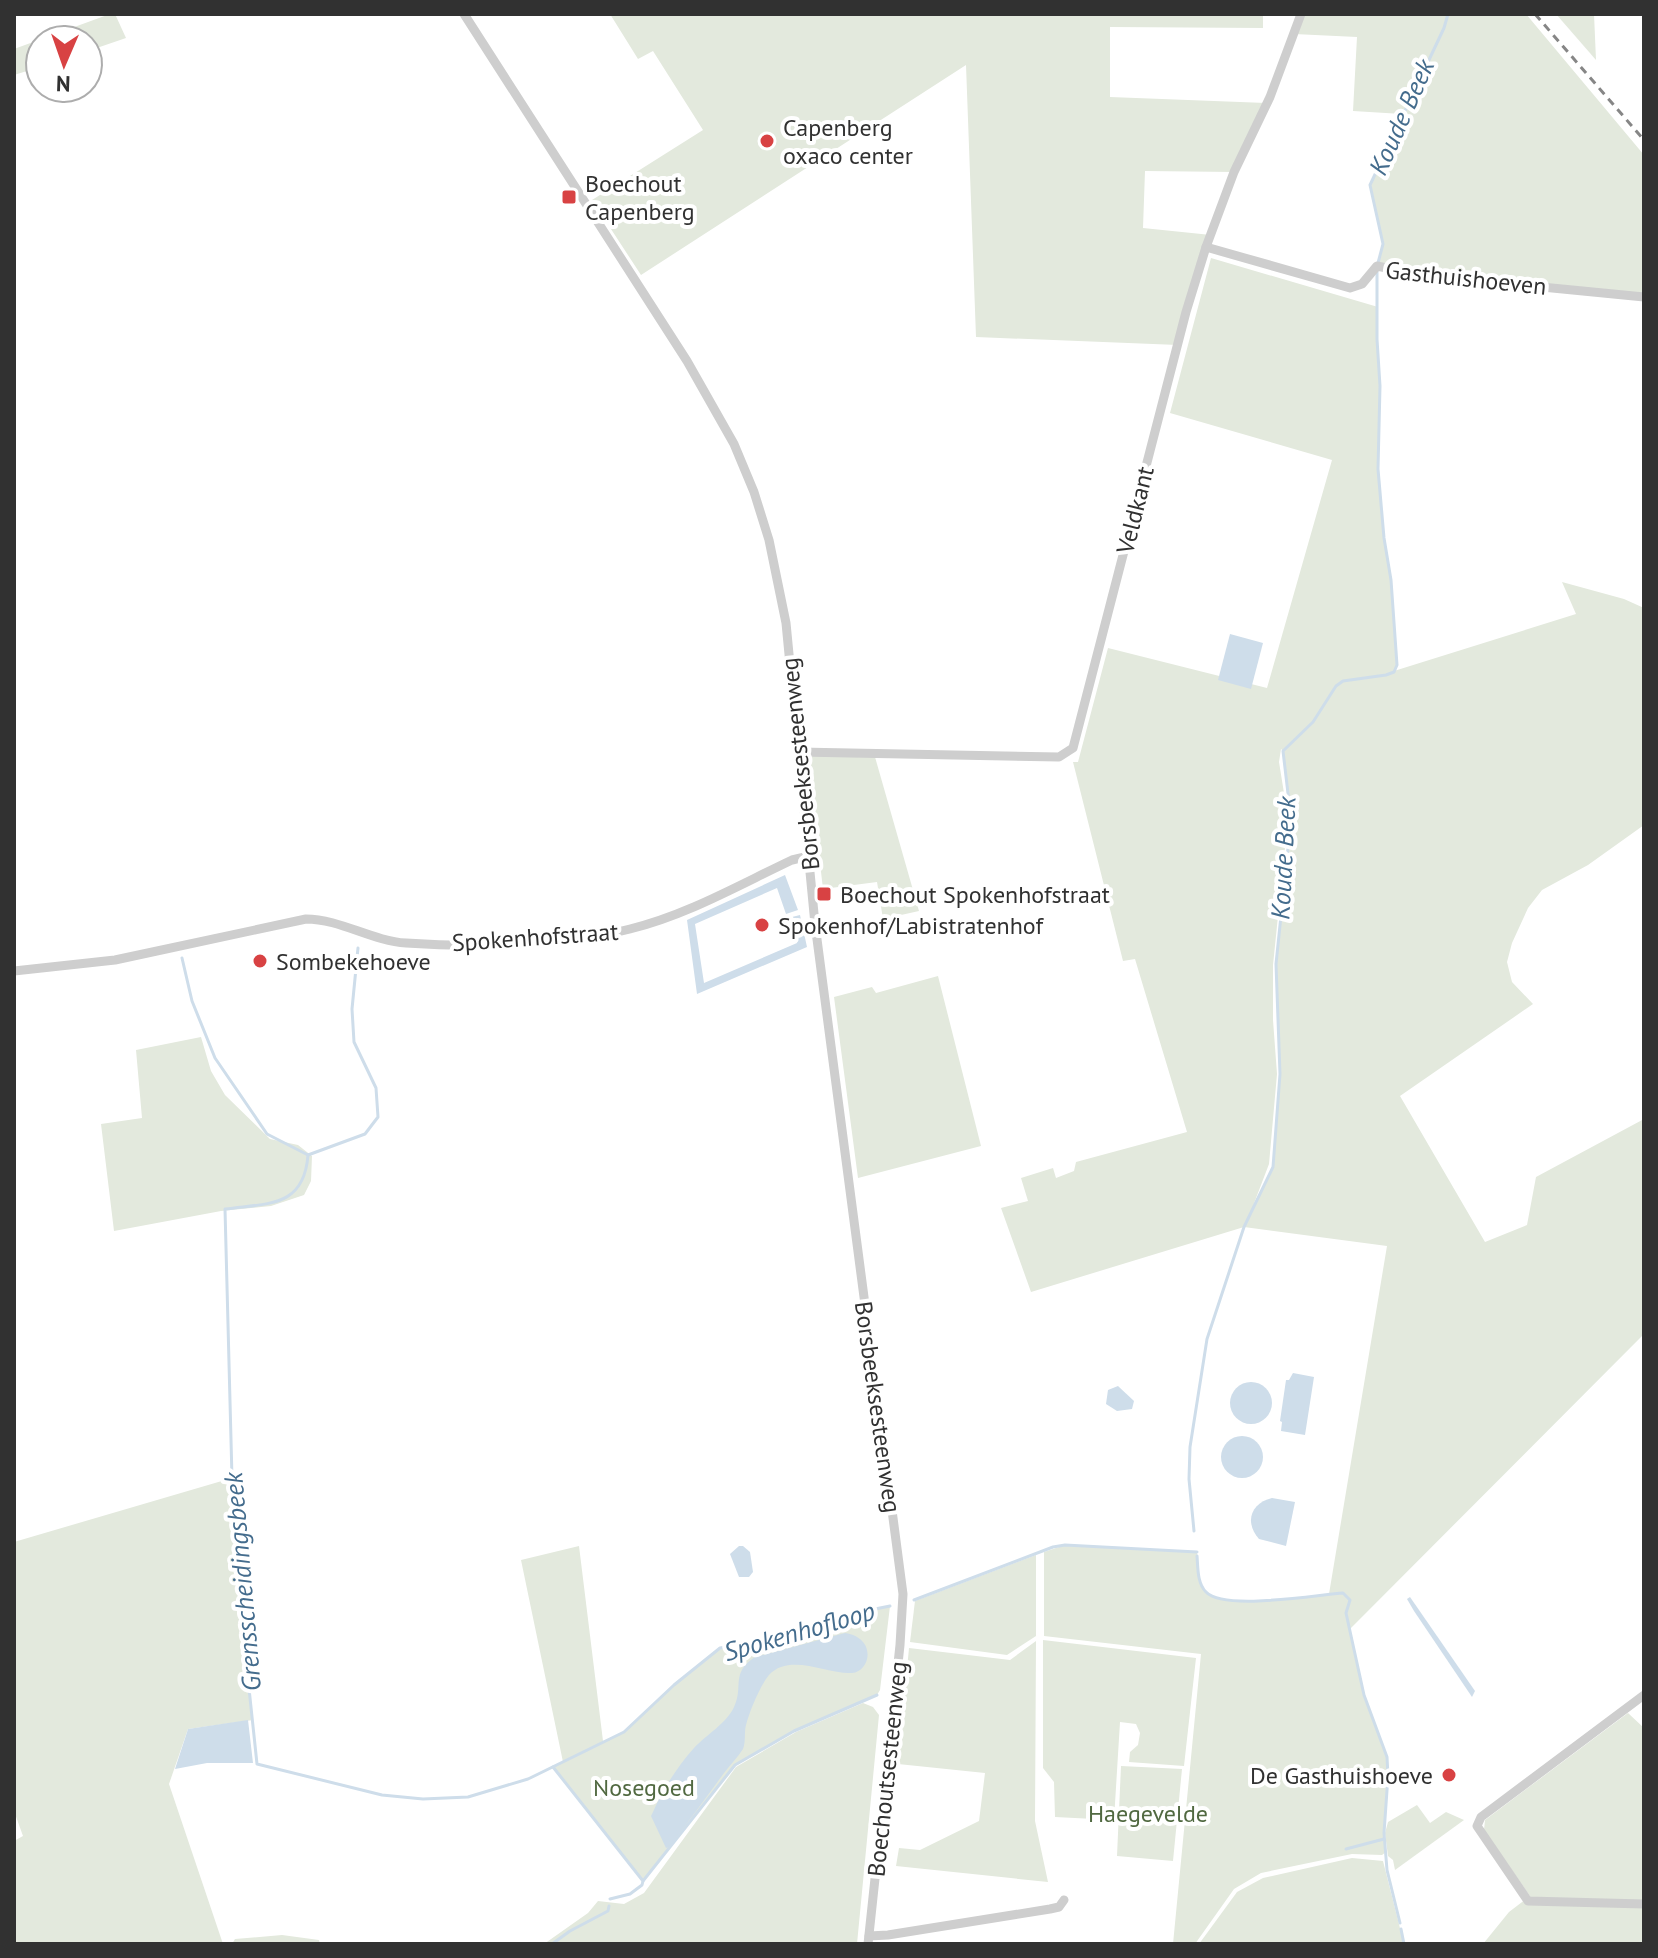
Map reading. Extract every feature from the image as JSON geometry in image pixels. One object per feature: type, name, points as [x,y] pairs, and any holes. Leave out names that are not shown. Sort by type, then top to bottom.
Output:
[{"type":"street","name":"Borsbeeksesteenweg","points":[[464,14],[687,361],[734,444],[754,492],[780,585],[826,1008],[903,1594]]},
{"type":"street","name":"Veldkant","points":[[799,752],[1059,757],[1073,748],[1183,323],[1206,247],[1234,172],[1270,97],[1301,14]]},
{"type":"street","name":"Gasthuishoeven","points":[[1206,247],[1350,288],[1362,284],[1377,266],[1420,275],[1644,297]]},
{"type":"street","name":"Spokenhofstraat","points":[[14,971],[115,960],[306,919],[317,919],[379,940],[406,943],[483,944],[592,936],[630,929],[684,911],[792,860],[809,856]]},
{"type":"street","name":"Boechoutsesteenweg","points":[[869,1940],[903,1594]]},
{"type":"street","points":[[1644,1695],[1478,1821],[1479,1830],[1528,1901],[1644,1904]]},
{"type":"street","points":[[869,1940],[1050,1909],[1059,1907],[1064,1900]]},
{"type":"green space","points":[[115,14],[126,38],[104,46],[104,24],[83,24]]},
{"type":"green space","points":[[610,14],[1263,14],[1263,28],[1110,27],[1110,97],[1266,103],[1234,172],[1145,171],[1143,228],[1211,235],[1178,345],[976,337],[966,65],[641,275],[592,200],[703,130],[653,51],[638,59]]},
{"type":"green space","points":[[1301,14],[1526,14],[1644,155],[1644,297],[1377,266],[1383,244],[1370,185],[1402,114],[1353,111],[1357,37],[1294,34]]},
{"type":"green space","points":[[1556,14],[1594,14],[1596,60]]},
{"type":"green space","points":[[24,45],[24,72],[14,75],[14,49]]},
{"type":"green space","points":[[1211,258],[1378,307],[1378,469],[1391,580],[1397,665],[1394,671],[1576,614],[1562,582],[1624,599],[1644,608],[1644,825],[1588,865],[1542,890],[1528,908],[1507,962],[1512,982],[1533,1004],[1400,1096],[1485,1242],[1527,1225],[1536,1177],[1644,1119],[1644,1334],[1349,1630],[1364,1695],[1387,1757],[1386,1852],[1382,1855],[1352,1854],[1261,1873],[1234,1889],[1195,1944],[1173,1944],[1201,1654],[1044,1636],[1044,1552],[1065,1545],[1197,1552],[1202,1586],[1209,1594],[1219,1598],[1249,1601],[1329,1594],[1387,1246],[1244,1227],[1031,1292],[1001,1208],[1028,1201],[1021,1178],[1053,1168],[1056,1178],[1074,1171],[1076,1162],[1187,1132],[1135,959],[1123,961],[1073,762],[1078,762],[1108,648],[1267,688],[1332,460],[1170,413]],"holes":[[[1281,749],[1291,819],[1276,964],[1280,1074],[1273,1167],[1253,1206],[1269,1164],[1277,1074],[1273,965],[1288,818],[1279,762]]]},
{"type":"green space","points":[[813,756],[875,757],[919,911],[883,919],[877,882],[823,889],[808,760]]},
{"type":"green space","points":[[938,976],[981,1146],[858,1178],[834,997],[872,987],[876,993]]},
{"type":"green space","points":[[201,1037],[211,1071],[225,1095],[270,1139],[298,1145],[312,1156],[311,1181],[304,1195],[271,1206],[221,1211],[114,1231],[101,1124],[142,1118],[136,1050]]},
{"type":"green space","points":[[232,1478],[242,1622],[253,1720],[188,1729],[169,1784],[223,1944],[14,1944],[14,1841],[23,1836],[14,1811],[14,1542]]},
{"type":"green space","name":"Nosegoed","points":[[579,1546],[603,1741],[624,1732],[674,1685],[720,1648],[772,1639],[830,1618],[890,1606],[877,1695],[794,1731],[735,1765],[643,1881],[553,1767],[563,1762],[521,1560]]},
{"type":"green space","points":[[1036,1555],[1036,1636],[1007,1655],[910,1642],[915,1601]]},
{"type":"green space","points":[[1043,1640],[1196,1658],[1184,1766],[1129,1762],[1130,1752],[1138,1745],[1140,1733],[1136,1724],[1120,1722],[1114,1820],[1055,1817],[1054,1782],[1043,1768]]},
{"type":"green space","points":[[1036,1641],[1035,1821],[1048,1882],[896,1866],[899,1848],[920,1850],[979,1821],[985,1773],[898,1764],[909,1648],[1010,1660]]},
{"type":"green space","points":[[863,1703],[873,1707],[879,1715],[857,1944],[544,1944],[588,1913],[598,1901],[624,1904],[644,1893],[736,1767],[796,1732]]},
{"type":"green space","points":[[1628,1713],[1644,1728],[1644,1944],[1483,1944],[1509,1912],[1530,1896],[1484,1830],[1485,1820]]},
{"type":"green space","name":"Haegevelde","points":[[1121,1766],[1182,1769],[1173,1861],[1117,1856]]},
{"type":"green space","points":[[1417,1805],[1430,1823],[1446,1812],[1464,1820],[1395,1870],[1393,1860],[1388,1856],[1385,1833],[1388,1822]]},
{"type":"green space","points":[[1352,1858],[1383,1861],[1404,1944],[1199,1944],[1237,1892],[1263,1878]]},
{"type":"green space","points":[[282,1935],[319,1940],[320,1944],[232,1944],[235,1939]]},
{"type":"water","points":[[1230,634],[1263,643],[1251,689],[1218,680]]},
{"type":"water","points":[[785,875],[798,910],[786,914],[777,888],[695,924],[704,983],[797,943],[788,918],[800,915],[807,947],[697,994],[687,920]]},
{"type":"water","points":[[1293,1373],[1314,1377],[1305,1435],[1281,1431],[1286,1380]]},
{"type":"water","points":[[1251,1382],[1266,1388],[1272,1403],[1266,1418],[1251,1424],[1236,1418],[1230,1403],[1236,1388]]},
{"type":"water","points":[[1118,1386],[1134,1401],[1132,1409],[1117,1411],[1106,1404],[1108,1390]]},
{"type":"water","points":[[1242,1436],[1257,1442],[1263,1457],[1257,1472],[1242,1478],[1227,1472],[1221,1457],[1227,1442]]},
{"type":"water","points":[[1272,1498],[1295,1502],[1286,1546],[1259,1539],[1254,1533],[1252,1514],[1259,1504]]},
{"type":"water","points":[[739,1546],[750,1552],[753,1572],[749,1577],[739,1577],[730,1554]]},
{"type":"water","points":[[1410,1597],[1475,1691],[1472,1697],[1414,1611],[1407,1599]]},
{"type":"water","points":[[845,1633],[855,1636],[866,1647],[867,1661],[863,1667],[852,1673],[843,1673],[788,1665],[769,1675],[750,1712],[743,1749],[666,1848],[651,1816],[682,1763],[731,1713],[737,1700],[740,1675],[747,1663],[755,1657]]},
{"type":"water","points":[[248,1720],[253,1763],[207,1763],[175,1769],[188,1729]]},
{"type":"waterway","name":"Koude Beek","points":[[1378,263],[1383,244],[1370,185],[1448,14]]},
{"type":"waterway","name":"Koude Beek","points":[[1194,1531],[1189,1479],[1190,1447],[1207,1339],[1244,1227],[1273,1167],[1280,1074],[1276,964],[1291,819],[1283,751],[1313,722],[1336,686],[1343,681],[1386,675],[1394,672],[1397,665],[1378,469],[1380,386],[1377,271]]},
{"type":"waterway","points":[[308,1155],[365,1134],[378,1117],[376,1088],[354,1042],[352,1009],[358,948]]},
{"type":"waterway","points":[[182,958],[192,1001],[215,1058],[267,1134],[308,1155]]},
{"type":"waterway","name":"Grensscheidingsbeek","points":[[308,1155],[305,1172],[291,1194],[269,1203],[225,1209],[232,1478],[242,1622],[257,1764],[382,1795],[423,1799],[468,1797],[528,1779],[624,1732],[674,1685],[720,1648],[772,1639],[830,1618],[890,1606]]},
{"type":"waterway","name":"Spokenhofloop","points":[[914,1600],[1053,1547],[1065,1545],[1197,1552]]},
{"type":"waterway","name":"Koude Beek","points":[[1197,1556],[1201,1584],[1206,1592],[1216,1598],[1250,1601],[1343,1593],[1350,1600],[1346,1613],[1364,1695],[1387,1757],[1384,1833],[1387,1870],[1400,1923]]},
{"type":"waterway","points":[[643,1881],[735,1765],[794,1731],[877,1695]]},
{"type":"waterway","points":[[553,1767],[643,1881],[630,1894],[610,1899]]},
{"type":"waterway","points":[[1346,1849],[1384,1839]]},
{"type":"waterway","points":[[552,1944],[608,1911],[609,1906]]},
{"type":"waterway","name":"Koude Beek","points":[[1401,1929],[1404,1944]]},
{"type":"railway","points":[[1535,14],[1644,140]]},
{"type":"place","name":"Capenberg oxaco center","points":[[767,141]]},
{"type":"place","name":"Boechout Capenberg","points":[[569,197]]},
{"type":"place","name":"Boechout Spokenhofstraat","points":[[824,894]]},
{"type":"place","name":"Spokenhof/Labistratenhof","points":[[762,925]]},
{"type":"place","name":"Sombekehoeve","points":[[260,961]]},
{"type":"place","name":"De Gasthuishoeve","points":[[1449,1775]]}]
